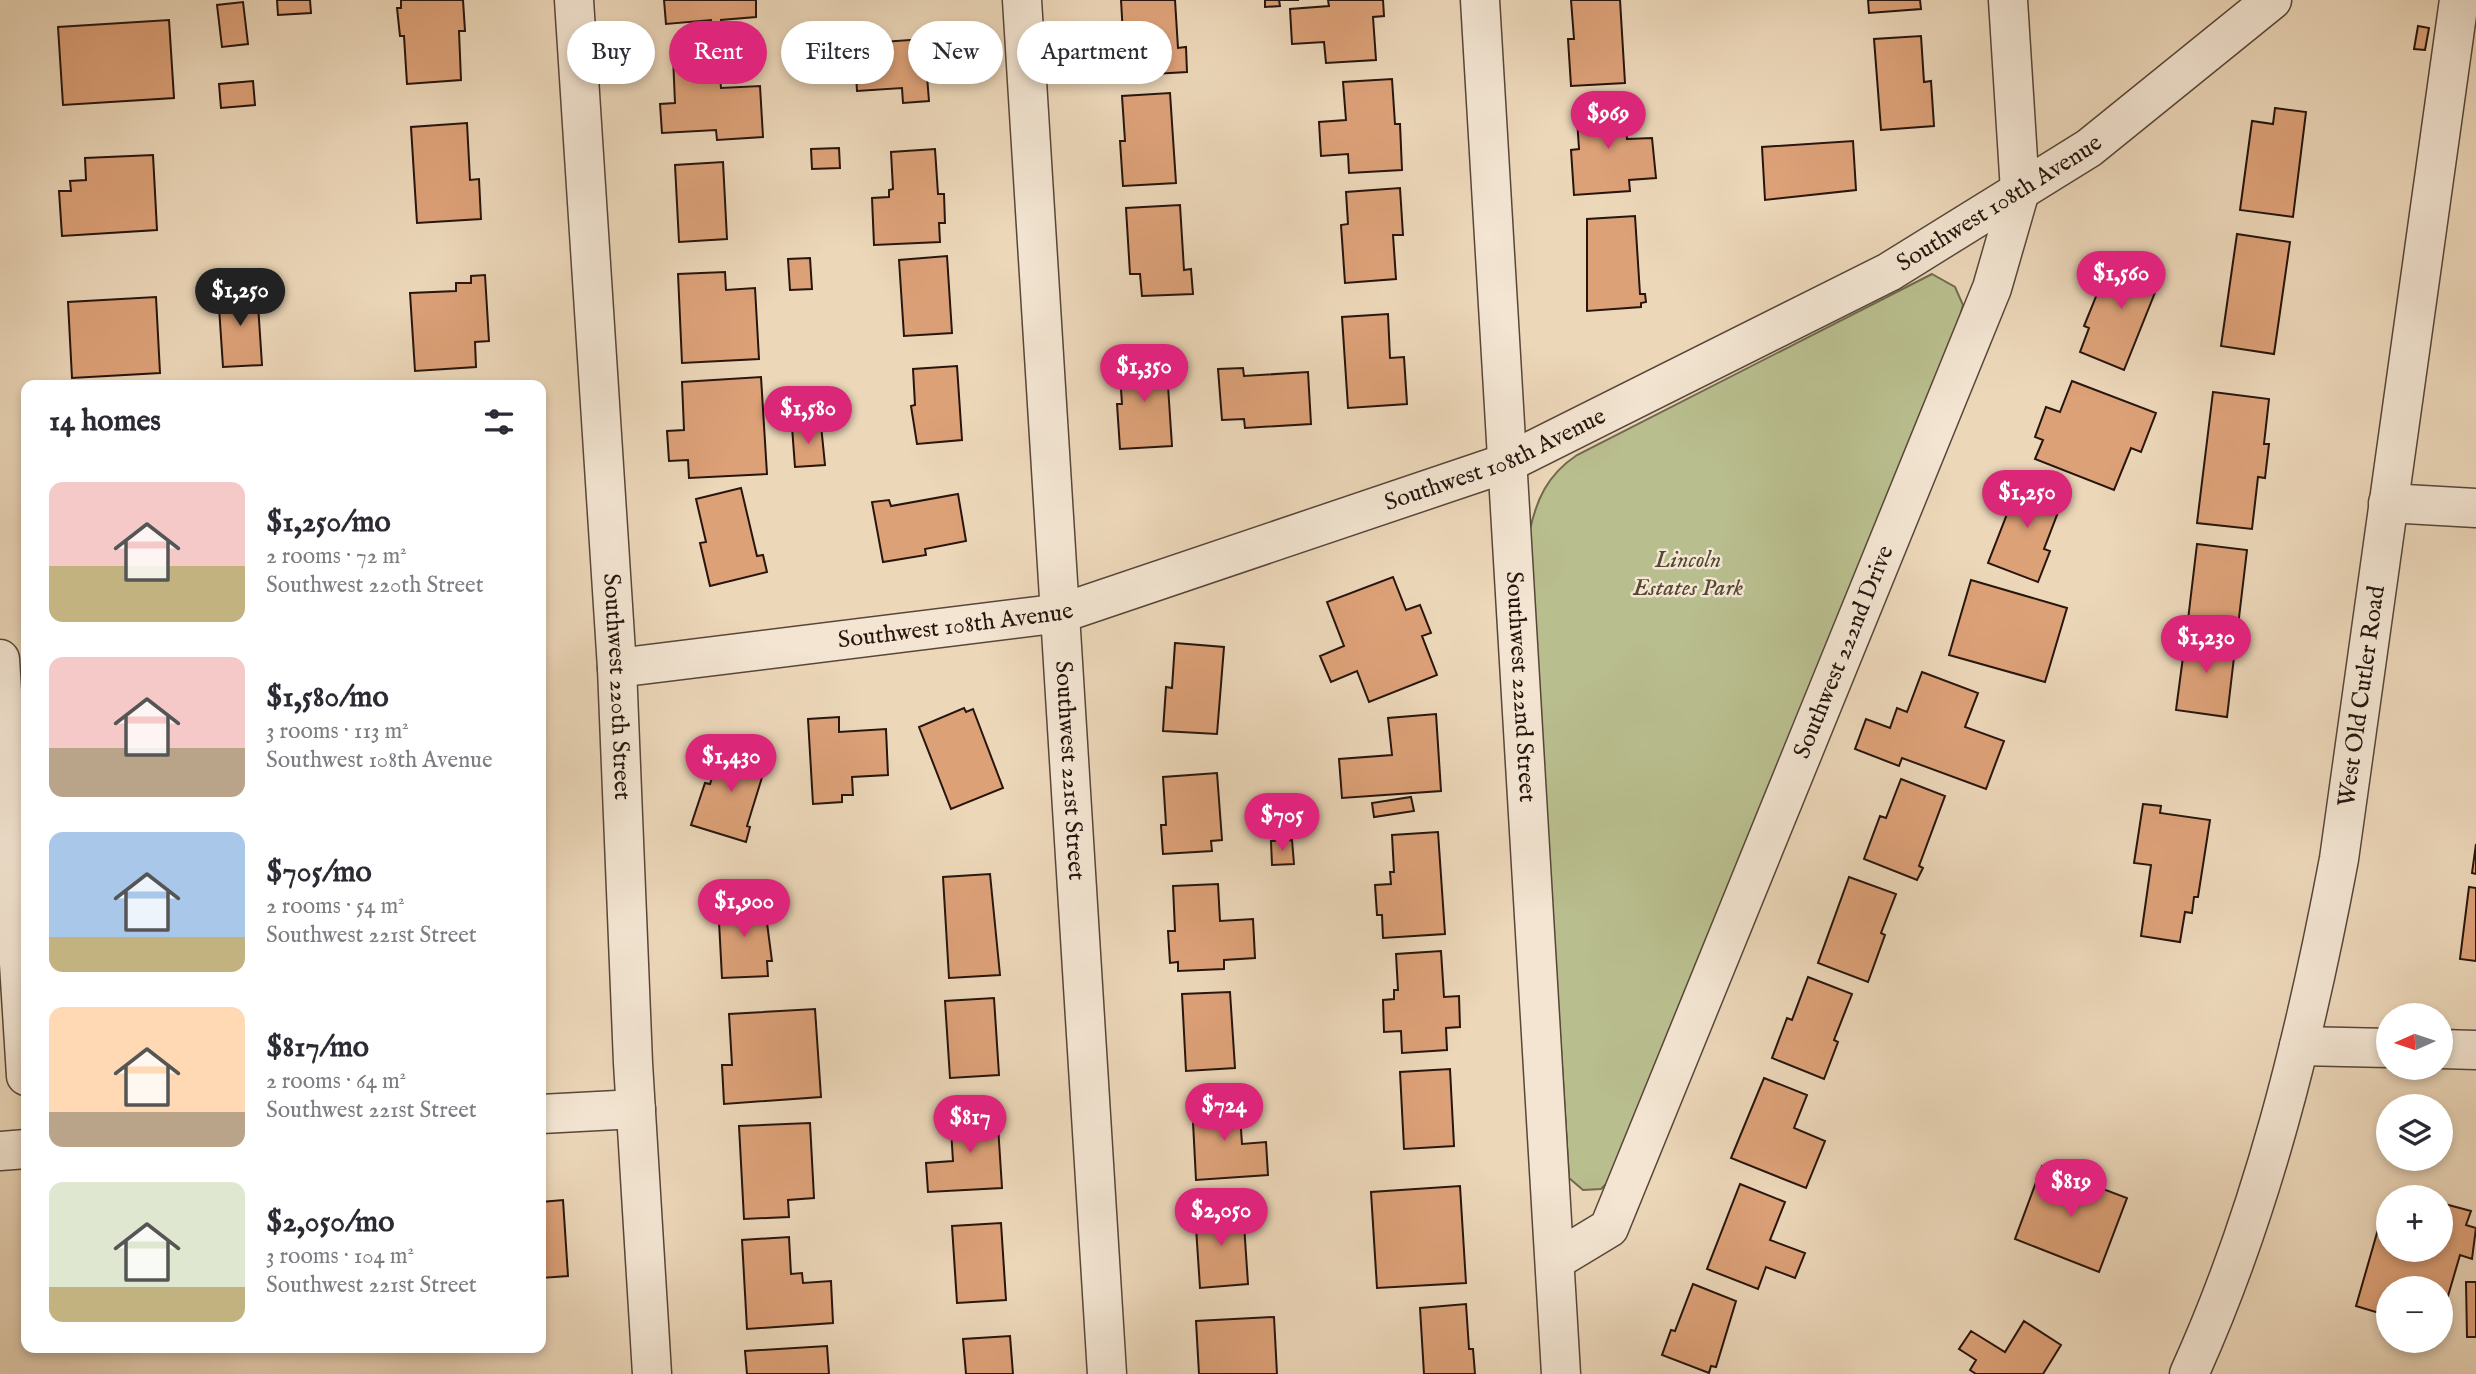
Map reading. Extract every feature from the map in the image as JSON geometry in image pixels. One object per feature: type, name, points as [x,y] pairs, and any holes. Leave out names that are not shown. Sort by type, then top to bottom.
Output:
[{"type":"street","name":"Southwest 220th Street","points":[[574,0],[617,668],[636,1109],[652,1374]]},
{"type":"street","name":"Southwest 221st Street","points":[[1022,0],[1107,1374]]},
{"type":"street","name":"Southwest 222nd Street","points":[[1480,0],[1561,1374]]},
{"type":"street","name":"Southwest 222nd Drive","points":[[1556,1260],[1609,1228],[1992,288],[2020,191],[2008,0]]},
{"type":"street","name":"Southwest 108th Avenue","points":[[617,668],[1062,613],[1509,462],[1889,272],[2089,148],[2272,0]]},
{"type":"street","name":"West Old Cutler Road","points":[[2189,1374],[2237,1252],[2271,1151],[2299,1046],[2339,859],[2459,0]]},
{"type":"street","points":[[2388,503],[2476,508]]},
{"type":"street","points":[[0,659],[21,996]]},
{"type":"street","points":[[2299,1046],[2376,1048]]},
{"type":"street","points":[[2454,1049],[2476,1050]]},
{"type":"street","points":[[546,1114],[636,1109]]},
{"type":"street","points":[[0,1151],[21,1149]]},
{"type":"green space","name":"Lincoln Estates Park","points":[[1932,274],[1955,287],[1963,305],[1960,316],[1633,1123],[1606,1184],[1601,1189],[1583,1190],[1569,1178],[1529,534],[1539,499],[1550,480],[1577,455]]},
{"type":"building","points":[[277,0],[310,0],[311,13],[278,15]]},
{"type":"building","points":[[401,0],[463,0],[465,31],[459,31],[461,80],[407,84],[404,36],[400,36],[397,8],[401,8]]},
{"type":"building","points":[[664,0],[756,0],[756,17],[721,21],[669,21],[666,24]]},
{"type":"building","points":[[1121,0],[1175,0],[1178,48],[1186,47],[1187,72],[1172,73],[1172,21],[1122,21]]},
{"type":"building","points":[[1265,0],[1279,0],[1280,6],[1265,7]]},
{"type":"building","points":[[1328,0],[1383,0],[1384,16],[1373,17],[1376,60],[1326,63],[1324,42],[1292,44],[1290,9],[1329,6]]},
{"type":"building","points":[[1571,0],[1620,0],[1625,83],[1571,86],[1568,39],[1574,39]]},
{"type":"building","points":[[1868,0],[1920,0],[1921,9],[1869,13]]},
{"type":"building","points":[[243,2],[248,44],[222,47],[217,5]]},
{"type":"building","points":[[169,20],[174,98],[63,105],[58,27]]},
{"type":"building","points":[[2418,26],[2429,28],[2425,50],[2414,49]]},
{"type":"building","points":[[1921,36],[1924,82],[1931,81],[1934,126],[1881,130],[1874,39]]},
{"type":"building","points":[[908,40],[908,84],[928,84],[929,101],[903,103],[902,88],[857,91],[857,84],[894,84],[894,41]]},
{"type":"building","points":[[1392,79],[1395,124],[1400,124],[1402,170],[1349,173],[1348,154],[1321,156],[1319,122],[1346,120],[1343,82]]},
{"type":"building","points":[[253,81],[255,105],[221,108],[219,84]]},
{"type":"building","points":[[674,84],[721,84],[721,88],[760,86],[763,137],[717,140],[716,130],[662,133],[660,104],[675,103]]},
{"type":"building","points":[[1170,93],[1176,183],[1123,186],[1120,141],[1125,141],[1122,96]]},
{"type":"building","points":[[1624,100],[1627,139],[1652,138],[1656,178],[1629,180],[1630,191],[1574,195],[1571,150],[1579,149],[1576,104]]},
{"type":"building","points":[[2275,108],[2306,112],[2293,217],[2240,210],[2252,121],[2273,124]]},
{"type":"building","points":[[467,123],[470,180],[479,179],[481,219],[417,223],[411,127]]},
{"type":"building","points":[[1853,141],[1856,190],[1765,200],[1762,147]]},
{"type":"building","points":[[839,148],[840,168],[812,169],[811,149]]},
{"type":"building","points":[[935,149],[938,194],[944,194],[945,223],[939,223],[940,242],[874,245],[872,198],[889,197],[889,190],[893,189],[891,152]]},
{"type":"building","points":[[153,155],[157,230],[62,236],[59,191],[71,191],[70,181],[86,180],[85,158]]},
{"type":"building","points":[[723,162],[727,239],[679,242],[675,165]]},
{"type":"building","points":[[1400,188],[1403,235],[1393,235],[1396,279],[1345,283],[1341,225],[1348,224],[1346,192]]},
{"type":"building","points":[[1180,205],[1184,270],[1191,269],[1193,294],[1142,296],[1140,274],[1130,274],[1126,208]]},
{"type":"building","points":[[1635,216],[1640,294],[1645,294],[1646,302],[1641,303],[1641,307],[1587,311],[1587,219]]},
{"type":"building","points":[[2237,234],[2290,242],[2274,354],[2221,346]]},
{"type":"building","points":[[2119,252],[2164,270],[2124,370],[2080,352],[2089,328],[2084,326],[2097,294],[2102,296]]},
{"type":"building","points":[[947,256],[952,333],[904,336],[899,260]]},
{"type":"building","points":[[810,258],[812,289],[790,290],[788,259]]},
{"type":"building","points":[[725,272],[726,290],[755,288],[759,359],[682,363],[678,274]]},
{"type":"building","points":[[485,275],[489,341],[475,342],[476,367],[415,371],[410,293],[456,291],[456,283],[471,283],[471,276]]},
{"type":"building","points":[[257,289],[262,365],[223,367],[218,292]]},
{"type":"building","points":[[156,297],[160,373],[72,378],[68,302]]},
{"type":"building","points":[[1388,314],[1390,358],[1404,357],[1407,404],[1348,408],[1342,317]]},
{"type":"building","points":[[1166,356],[1172,446],[1120,449],[1117,404],[1122,404],[1119,359]]},
{"type":"building","points":[[957,366],[962,440],[917,444],[911,406],[915,405],[913,369]]},
{"type":"building","points":[[1243,368],[1244,376],[1308,372],[1311,424],[1245,428],[1244,419],[1222,420],[1218,369]]},
{"type":"building","points":[[761,377],[767,474],[689,478],[688,460],[669,461],[667,431],[684,430],[682,382]]},
{"type":"building","points":[[2072,381],[2156,413],[2141,452],[2131,448],[2114,490],[2035,459],[2043,440],[2035,437],[2046,407],[2060,412]]},
{"type":"building","points":[[2213,392],[2269,399],[2264,444],[2269,444],[2265,478],[2258,477],[2252,529],[2197,523]]},
{"type":"building","points":[[821,425],[825,465],[795,467],[792,427]]},
{"type":"building","points":[[2021,478],[2065,494],[2044,549],[2050,551],[2038,582],[1988,563]]},
{"type":"building","points":[[741,488],[757,556],[763,555],[767,572],[710,586],[700,543],[706,542],[696,499]]},
{"type":"building","points":[[958,494],[966,541],[925,549],[926,555],[883,562],[872,502],[889,500],[891,506]]},
{"type":"building","points":[[2197,544],[2247,550],[2238,626],[2188,620]]},
{"type":"building","points":[[1393,577],[1406,610],[1420,605],[1431,633],[1422,636],[1437,675],[1369,702],[1357,671],[1331,682],[1320,656],[1344,646],[1327,602]]},
{"type":"building","points":[[1971,580],[2067,608],[2045,682],[1949,655]]},
{"type":"building","points":[[2186,634],[2236,640],[2227,717],[2176,710]]},
{"type":"building","points":[[1175,643],[1224,647],[1217,734],[1163,731],[1166,687],[1172,688]]},
{"type":"building","points":[[1922,672],[1978,693],[1965,727],[2004,741],[1986,789],[1902,758],[1899,766],[1855,749],[1866,719],[1890,728],[1897,708],[1907,712]]},
{"type":"building","points":[[964,708],[966,712],[973,709],[1003,788],[951,809],[919,727]]},
{"type":"building","points":[[1436,714],[1441,791],[1342,798],[1339,759],[1392,755],[1388,718]]},
{"type":"building","points":[[839,717],[839,732],[886,729],[888,775],[852,777],[853,795],[842,795],[842,802],[813,804],[808,719]]},
{"type":"building","points":[[723,744],[768,758],[747,826],[750,827],[746,842],[691,825],[705,783],[710,784]]},
{"type":"building","points":[[1217,773],[1222,840],[1211,841],[1212,851],[1163,854],[1161,825],[1166,825],[1163,777]]},
{"type":"building","points":[[1901,779],[1945,796],[1919,866],[1923,868],[1917,880],[1864,859],[1880,816],[1886,818]]},
{"type":"building","points":[[1411,797],[1414,811],[1374,817],[1372,803]]},
{"type":"building","points":[[2143,804],[2161,806],[2160,813],[2210,820],[2198,897],[2194,897],[2192,913],[2185,912],[2180,942],[2141,936],[2151,865],[2134,863]]},
{"type":"building","points":[[1438,832],[1445,934],[1383,938],[1382,915],[1377,915],[1375,885],[1391,884],[1390,872],[1394,872],[1392,835]]},
{"type":"building","points":[[1292,840],[1294,864],[1272,865],[1271,841]]},
{"type":"building","points":[[2476,844],[2476,874],[2472,873]]},
{"type":"building","points":[[990,874],[1000,975],[949,978],[943,877]]},
{"type":"building","points":[[1849,877],[1896,894],[1881,933],[1885,935],[1868,982],[1818,963]]},
{"type":"building","points":[[1218,884],[1220,921],[1253,919],[1255,958],[1224,960],[1224,969],[1178,971],[1178,962],[1170,963],[1168,931],[1175,931],[1173,886]]},
{"type":"building","points":[[2469,887],[2476,888],[2476,961],[2460,959]]},
{"type":"building","points":[[764,900],[772,961],[767,961],[768,976],[722,978],[718,903]]},
{"type":"building","points":[[1441,951],[1444,997],[1459,996],[1460,1027],[1446,1028],[1447,1050],[1402,1053],[1401,1031],[1384,1032],[1383,1000],[1394,999],[1394,990],[1398,990],[1396,954]]},
{"type":"building","points":[[1808,977],[1852,994],[1834,1040],[1838,1042],[1824,1079],[1772,1058],[1787,1018],[1792,1020]]},
{"type":"building","points":[[1230,992],[1235,1068],[1186,1071],[1182,994]]},
{"type":"building","points":[[994,998],[999,1075],[950,1078],[945,1001]]},
{"type":"building","points":[[815,1009],[821,1097],[724,1104],[722,1065],[732,1065],[729,1014]]},
{"type":"building","points":[[1450,1069],[1454,1146],[1404,1149],[1400,1072]]},
{"type":"building","points":[[1764,1078],[1807,1095],[1794,1128],[1825,1141],[1806,1188],[1731,1158]]},
{"type":"building","points":[[1239,1100],[1242,1144],[1266,1142],[1268,1175],[1196,1180],[1192,1103]]},
{"type":"building","points":[[997,1110],[1002,1188],[928,1192],[926,1163],[953,1161],[950,1114]]},
{"type":"building","points":[[810,1123],[814,1198],[788,1200],[789,1217],[744,1219],[739,1126]]},
{"type":"building","points":[[2042,1166],[2127,1198],[2099,1272],[2015,1239]]},
{"type":"building","points":[[1740,1184],[1785,1202],[1770,1240],[1805,1253],[1795,1278],[1766,1267],[1758,1289],[1707,1269]]},
{"type":"building","points":[[1460,1186],[1466,1283],[1377,1288],[1371,1192]]},
{"type":"building","points":[[563,1200],[568,1276],[546,1278],[546,1202]]},
{"type":"building","points":[[2453,1206],[2471,1211],[2466,1225],[2476,1228],[2472,1259],[2460,1255],[2453,1279],[2453,1276],[2376,1276],[2376,1312],[2356,1306],[2376,1236],[2376,1262],[2453,1262]]},
{"type":"building","points":[[1243,1209],[1248,1284],[1200,1288],[1195,1212]]},
{"type":"building","points":[[1001,1223],[1006,1300],[957,1303],[952,1226]]},
{"type":"building","points":[[789,1237],[791,1274],[802,1273],[803,1283],[831,1281],[833,1323],[747,1329],[742,1240]]},
{"type":"building","points":[[2466,1282],[2476,1282],[2476,1337],[2467,1337]]},
{"type":"building","points":[[1693,1284],[1736,1301],[1716,1367],[1711,1366],[1709,1373],[1662,1355],[1671,1330],[1675,1331]]},
{"type":"building","points":[[1466,1304],[1469,1349],[1473,1349],[1475,1374],[1424,1374],[1420,1308]]},
{"type":"building","points":[[1274,1317],[1277,1374],[1199,1374],[1196,1321]]},
{"type":"building","points":[[2024,1321],[2061,1345],[2043,1374],[1976,1374],[1970,1370],[1976,1360],[1959,1349],[1971,1331],[2005,1352]]},
{"type":"building","points":[[1010,1336],[1013,1374],[966,1374],[963,1339]]},
{"type":"building","points":[[827,1346],[829,1374],[747,1374],[745,1351]]}]
